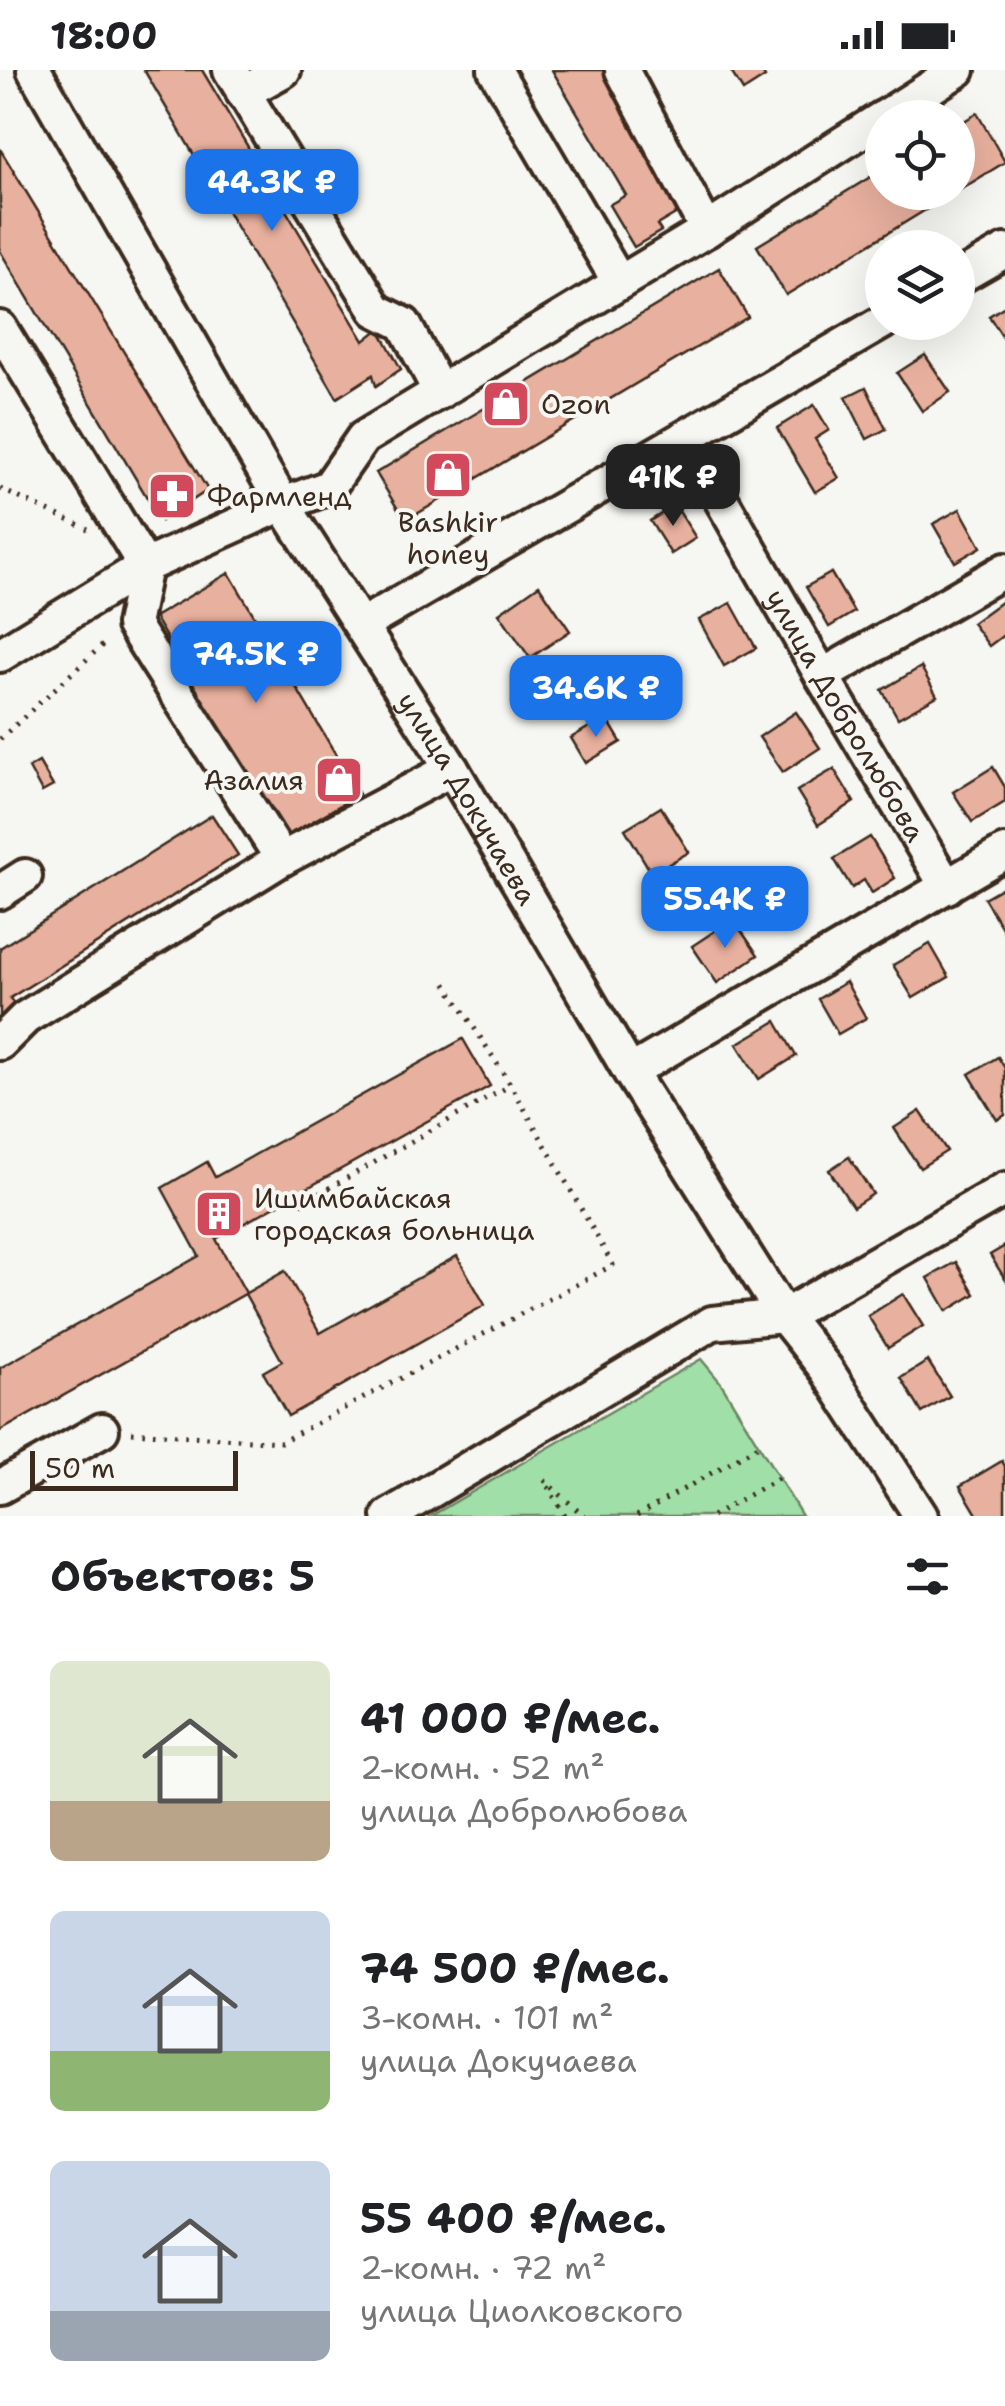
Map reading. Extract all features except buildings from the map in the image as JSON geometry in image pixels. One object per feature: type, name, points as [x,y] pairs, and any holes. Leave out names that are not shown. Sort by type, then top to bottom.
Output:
[{"type":"street","name":"улица Докучаева","points":[[34,70],[284,504],[452,769],[630,1072],[784,1316],[826,1370],[921,1516]]},
{"type":"street","points":[[284,70],[236,82],[376,310],[404,324],[440,392]]},
{"type":"street","points":[[495,70],[619,282]]},
{"type":"street","points":[[622,70],[707,230]]},
{"type":"street","points":[[911,100],[958,70]]},
{"type":"street","points":[[0,655],[141,558],[329,487],[363,438],[865,129]]},
{"type":"street","points":[[975,268],[1005,250]]},
{"type":"street","points":[[0,328],[141,558],[133,625],[282,859]]},
{"type":"street","points":[[362,625],[865,332]]},
{"type":"street","name":"улица Добролюбова","points":[[686,438],[947,886]]},
{"type":"street","points":[[822,676],[1005,570]]},
{"type":"street","points":[[0,1044],[25,1018],[282,859],[452,769]]},
{"type":"street","points":[[630,1072],[1005,852]]},
{"type":"street","points":[[390,1516],[712,1324],[784,1316],[1005,1189]]},
{"type":"street","points":[[0,1487],[102,1430]]},
{"type":"path","points":[[0,489],[141,558]]},
{"type":"path","points":[[0,739],[102,643],[133,625]]},
{"type":"path","points":[[102,1430],[281,1442],[613,1265],[511,1085],[444,981]]},
{"type":"path","points":[[301,1204],[511,1085]]},
{"type":"path","points":[[638,1516],[760,1445]]},
{"type":"path","points":[[712,1516],[780,1476]]},
{"type":"path","points":[[565,1516],[544,1480],[584,1516]]},
{"type":"green space","points":[[701,1359],[721,1383],[802,1516],[431,1516]]},
{"type":"place","name":"Ozon","points":[[506,404]]},
{"type":"place","name":"Bashkir honey","points":[[448,475]]},
{"type":"place","name":"Фармленд","points":[[172,496]]},
{"type":"place","name":"Азалия","points":[[339,780]]},
{"type":"place","name":"Ишимбайская городская больница","points":[[219,1214]]}]
